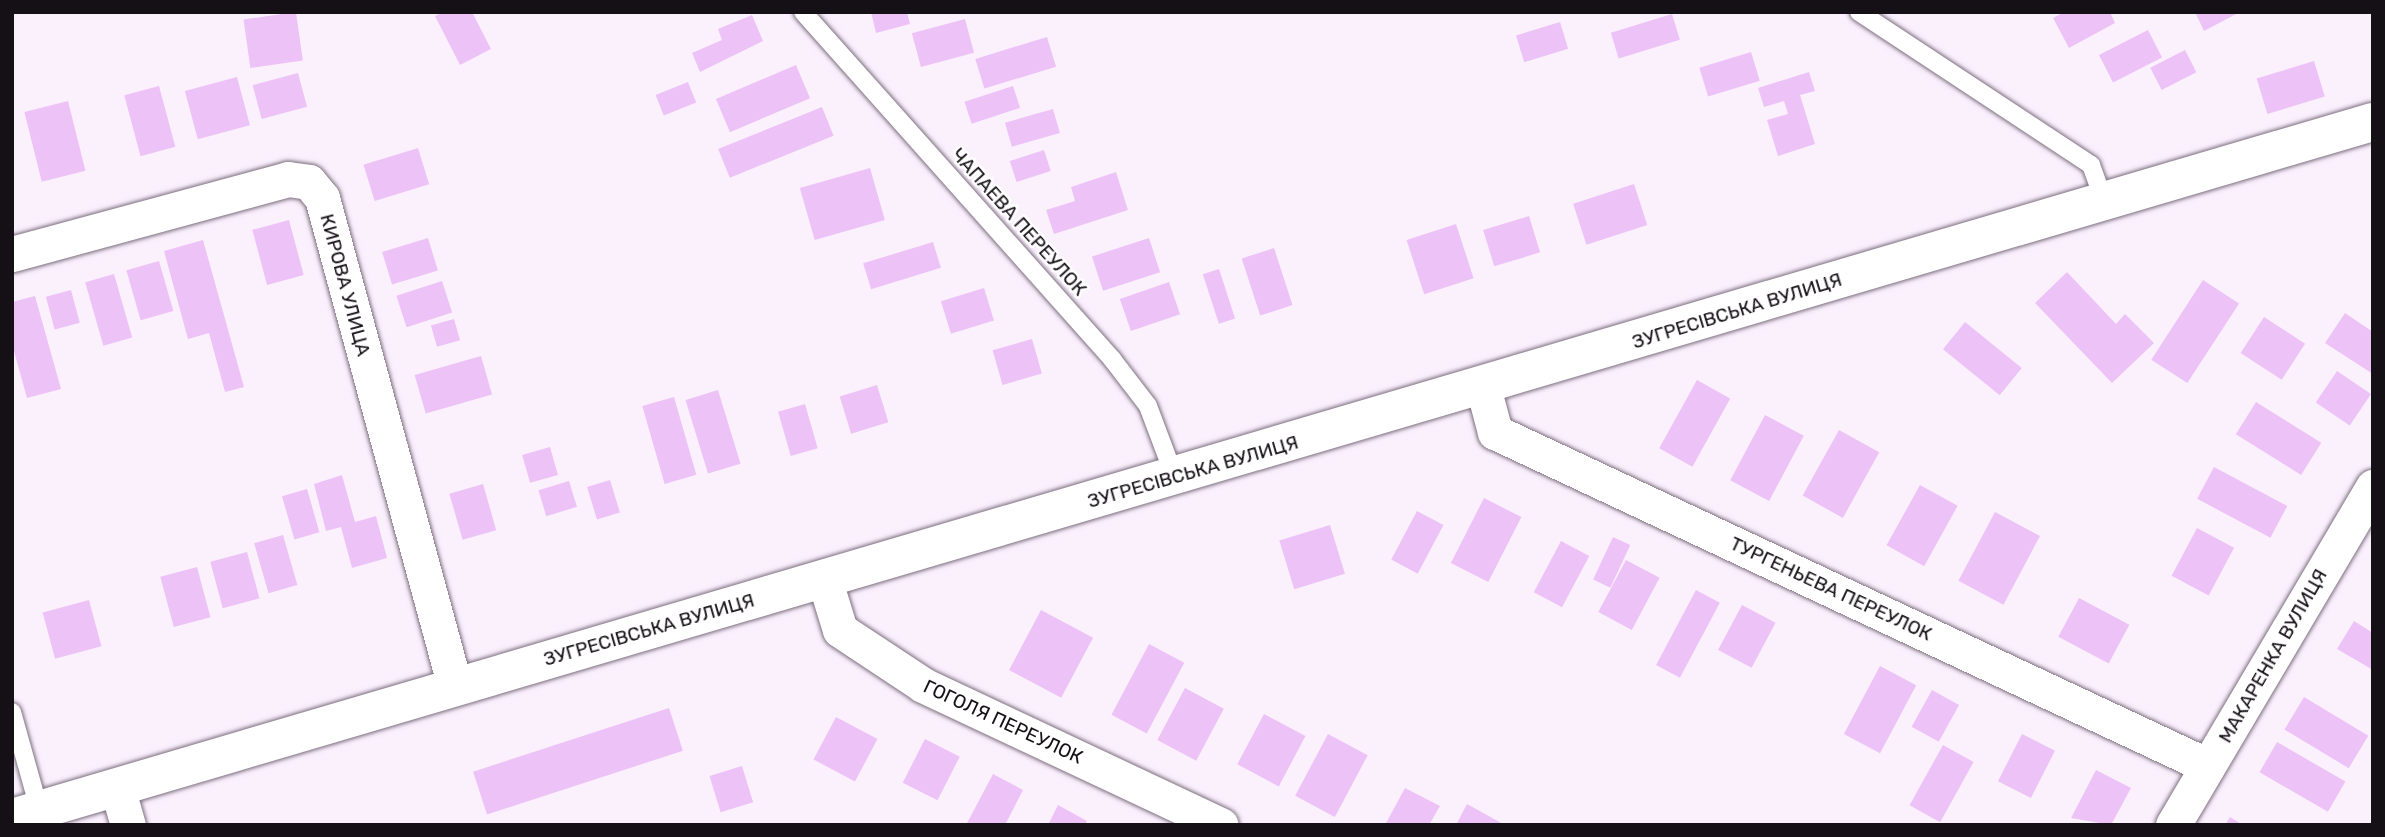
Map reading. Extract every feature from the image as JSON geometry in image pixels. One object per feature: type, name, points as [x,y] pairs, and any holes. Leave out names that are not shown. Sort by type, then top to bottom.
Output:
[{"type":"street","name":"ЗУГРЕСІВСЬКА ВУЛИЦЯ","points":[[26,813],[824,578],[1175,478],[2373,121]]},
{"type":"street","name":"КИРОВА УЛИЦА","points":[[12,254],[288,179],[309,182],[322,198],[455,687]]},
{"type":"street","name":"ТУРГЕНЬЕВА ПЕРЕУЛОК","points":[[1483,387],[1495,432],[2208,766]]},
{"type":"street","name":"МАКАРЕНКА ВУЛИЦЯ","points":[[2173,825],[2373,487]]},
{"type":"street","name":"ГОГОЛЯ ПЕРЕУЛОК","points":[[824,578],[840,629],[923,685],[1221,825]]},
{"type":"street","points":[[117,787],[128,825]]},
{"type":"lane","name":"ЧАПАЕВА ПЕРЕУЛОК","points":[[803,12],[1112,359],[1148,406],[1175,478]]},
{"type":"lane","points":[[1859,12],[2091,165],[2104,201]]},
{"type":"lane","points":[[12,712],[26,813]]},
{"type":"building","points":[[296,12],[303,61],[250,68],[244,19]]},
{"type":"building","points":[[443,12],[472,12],[491,49],[460,65],[435,16]]},
{"type":"building","points":[[871,12],[907,12],[910,24],[876,33]]},
{"type":"building","points":[[2064,12],[2110,12],[2115,23],[2069,48],[2053,18]]},
{"type":"building","points":[[2195,12],[2240,12],[2204,31]]},
{"type":"building","points":[[1672,14],[1680,40],[1619,59],[1611,33]]},
{"type":"building","points":[[752,15],[763,41],[700,72],[692,53],[722,40],[718,29]]},
{"type":"building","points":[[965,19],[974,53],[921,67],[912,33]]},
{"type":"building","points":[[1560,22],[1568,49],[1524,62],[1516,35]]},
{"type":"building","points":[[2148,30],[2162,58],[2113,83],[2099,55]]},
{"type":"building","points":[[1047,37],[1056,67],[984,89],[975,59]]},
{"type":"building","points":[[2185,50],[2196,72],[2162,90],[2150,68]]},
{"type":"building","points":[[1751,52],[1760,81],[1708,96],[1699,68]]},
{"type":"building","points":[[2314,61],[2325,96],[2267,114],[2257,79]]},
{"type":"building","points":[[796,65],[810,98],[730,132],[716,99]]},
{"type":"building","points":[[1809,72],[1815,91],[1800,95],[1815,144],[1778,156],[1767,120],[1788,114],[1784,101],[1764,107],[1758,88]]},
{"type":"building","points":[[298,73],[307,107],[262,119],[253,85]]},
{"type":"building","points":[[237,77],[250,125],[198,139],[185,91]]},
{"type":"building","points":[[688,82],[696,102],[664,116],[656,95]]},
{"type":"building","points":[[159,86],[175,147],[141,156],[124,95]]},
{"type":"building","points":[[1013,86],[1020,108],[972,124],[964,102]]},
{"type":"building","points":[[68,101],[85,171],[42,182],[24,112]]},
{"type":"building","points":[[822,107],[834,136],[730,178],[718,149]]},
{"type":"building","points":[[1053,109],[1060,133],[1012,147],[1005,123]]},
{"type":"building","points":[[418,148],[429,184],[375,201],[363,165]]},
{"type":"building","points":[[1044,150],[1051,171],[1017,182],[1010,161]]},
{"type":"building","points":[[870,168],[885,220],[815,240],[800,188]]},
{"type":"building","points":[[1116,172],[1128,210],[1054,234],[1046,210],[1075,201],[1071,187]]},
{"type":"building","points":[[1634,184],[1647,225],[1586,245],[1573,204]]},
{"type":"building","points":[[1529,216],[1540,252],[1494,266],[1483,230]]},
{"type":"building","points":[[289,220],[304,275],[267,285],[252,230]]},
{"type":"building","points":[[1456,224],[1474,278],[1424,294],[1407,240]]},
{"type":"building","points":[[428,238],[438,271],[392,285],[382,252]]},
{"type":"building","points":[[1149,238],[1160,272],[1103,291],[1092,257]]},
{"type":"building","points":[[203,240],[244,387],[225,392],[209,333],[188,339],[164,251]]},
{"type":"building","points":[[933,242],[941,268],[871,289],[863,263]]},
{"type":"building","points":[[1274,248],[1293,305],[1260,316],[1242,259]]},
{"type":"building","points":[[159,261],[173,311],[141,320],[126,270]]},
{"type":"building","points":[[1219,269],[1235,318],[1219,324],[1203,274]]},
{"type":"building","points":[[2067,272],[2116,324],[2125,314],[2154,343],[2112,383],[2035,303]]},
{"type":"building","points":[[114,274],[132,337],[103,346],[85,282]]},
{"type":"building","points":[[2203,280],[2239,303],[2187,383],[2151,360]]},
{"type":"building","points":[[442,281],[452,312],[407,327],[396,296]]},
{"type":"building","points":[[1169,282],[1180,314],[1131,331],[1120,299]]},
{"type":"building","points":[[984,288],[994,321],[951,334],[941,301]]},
{"type":"building","points":[[71,290],[80,323],[55,330],[46,297]]},
{"type":"building","points":[[35,296],[61,389],[27,398],[12,344],[12,302]]},
{"type":"building","points":[[2345,313],[2373,332],[2373,374],[2325,343]]},
{"type":"building","points":[[2264,317],[2305,344],[2282,380],[2241,353]]},
{"type":"building","points":[[454,319],[460,340],[437,347],[431,326]]},
{"type":"building","points":[[1965,322],[2022,368],[2000,395],[1943,349]]},
{"type":"building","points":[[1032,339],[1042,374],[1003,385],[993,350]]},
{"type":"building","points":[[481,356],[492,394],[426,413],[415,375]]},
{"type":"building","points":[[2337,371],[2371,394],[2350,425],[2316,403]]},
{"type":"building","points":[[1697,380],[1730,398],[1692,467],[1659,448]]},
{"type":"building","points":[[877,385],[888,422],[851,434],[840,396]]},
{"type":"building","points":[[718,390],[741,464],[708,474],[685,400]]},
{"type":"building","points":[[674,397],[696,475],[665,484],[642,406]]},
{"type":"building","points":[[2256,402],[2321,443],[2301,475],[2236,434]]},
{"type":"building","points":[[805,404],[818,448],[791,456],[778,412]]},
{"type":"building","points":[[1765,415],[1804,436],[1769,501],[1730,480]]},
{"type":"building","points":[[1839,430],[1879,452],[1843,518],[1803,496]]},
{"type":"building","points":[[550,447],[558,475],[530,483],[522,455]]},
{"type":"building","points":[[2214,467],[2287,506],[2270,538],[2197,499]]},
{"type":"building","points":[[342,475],[355,522],[376,516],[387,558],[352,568],[341,527],[326,531],[314,484]]},
{"type":"building","points":[[610,480],[620,513],[597,520],[587,487]]},
{"type":"building","points":[[569,481],[577,507],[546,516],[538,490]]},
{"type":"building","points":[[483,484],[496,530],[463,540],[449,494]]},
{"type":"building","points":[[1920,485],[1958,506],[1924,566],[1887,545]]},
{"type":"building","points":[[307,489],[319,532],[294,539],[282,496]]},
{"type":"building","points":[[1484,498],[1521,517],[1488,582],[1451,563]]},
{"type":"building","points":[[1417,511],[1443,525],[1418,574],[1391,560]]},
{"type":"building","points":[[1995,512],[2040,536],[2003,605],[1958,581]]},
{"type":"building","points":[[1330,525],[1345,574],[1294,589],[1279,540]]},
{"type":"building","points":[[2197,528],[2234,548],[2209,595],[2172,576]]},
{"type":"building","points":[[283,535],[297,585],[268,593],[254,543]]},
{"type":"building","points":[[1613,537],[1630,545],[1610,588],[1593,580]]},
{"type":"building","points":[[1561,541],[1589,556],[1562,607],[1534,592]]},
{"type":"building","points":[[247,552],[259,598],[223,608],[210,562]]},
{"type":"building","points":[[1626,560],[1660,578],[1632,630],[1598,612]]},
{"type":"building","points":[[197,567],[210,617],[174,627],[160,577]]},
{"type":"building","points":[[1696,590],[1720,603],[1680,678],[1656,665]]},
{"type":"building","points":[[2079,598],[2129,625],[2109,664],[2058,637]]},
{"type":"building","points":[[89,600],[101,646],[55,659],[43,612]]},
{"type":"building","points":[[1742,605],[1776,623],[1752,668],[1718,650]]},
{"type":"building","points":[[1041,610],[1093,638],[1061,698],[1009,670]]},
{"type":"building","points":[[2354,621],[2373,633],[2373,670],[2337,649]]},
{"type":"building","points":[[1149,644],[1184,663],[1147,733],[1111,715]]},
{"type":"building","points":[[1880,666],[1916,685],[1880,753],[1844,734]]},
{"type":"building","points":[[1185,688],[1224,709],[1196,761],[1157,740]]},
{"type":"building","points":[[1932,690],[1959,705],[1939,742],[1912,727]]},
{"type":"building","points":[[2304,697],[2368,736],[2349,768],[2284,730]]},
{"type":"building","points":[[669,708],[683,751],[487,814],[473,772]]},
{"type":"building","points":[[1264,714],[1305,736],[1279,786],[1237,764]]},
{"type":"building","points":[[836,717],[877,739],[855,781],[813,759]]},
{"type":"building","points":[[1328,734],[1368,755],[1335,817],[1295,796]]},
{"type":"building","points":[[2022,734],[2055,751],[2031,798],[1998,781]]},
{"type":"building","points":[[925,739],[960,757],[938,800],[903,783]]},
{"type":"building","points":[[2277,742],[2345,782],[2328,812],[2260,772]]},
{"type":"building","points":[[1943,745],[1974,762],[1940,822],[1910,805]]},
{"type":"building","points":[[742,766],[753,802],[721,812],[709,776]]},
{"type":"building","points":[[2096,770],[2131,788],[2111,825],[2071,818]]},
{"type":"building","points":[[993,774],[1023,790],[1005,825],[966,825]]},
{"type":"building","points":[[1405,788],[1440,806],[1429,825],[1385,825]]},
{"type":"building","points":[[1467,804],[1505,825],[1456,825]]},
{"type":"building","points":[[1058,805],[1087,821],[1085,825],[1048,825]]},
{"type":"building","points":[[2230,817],[2243,825],[2225,825]]}]
